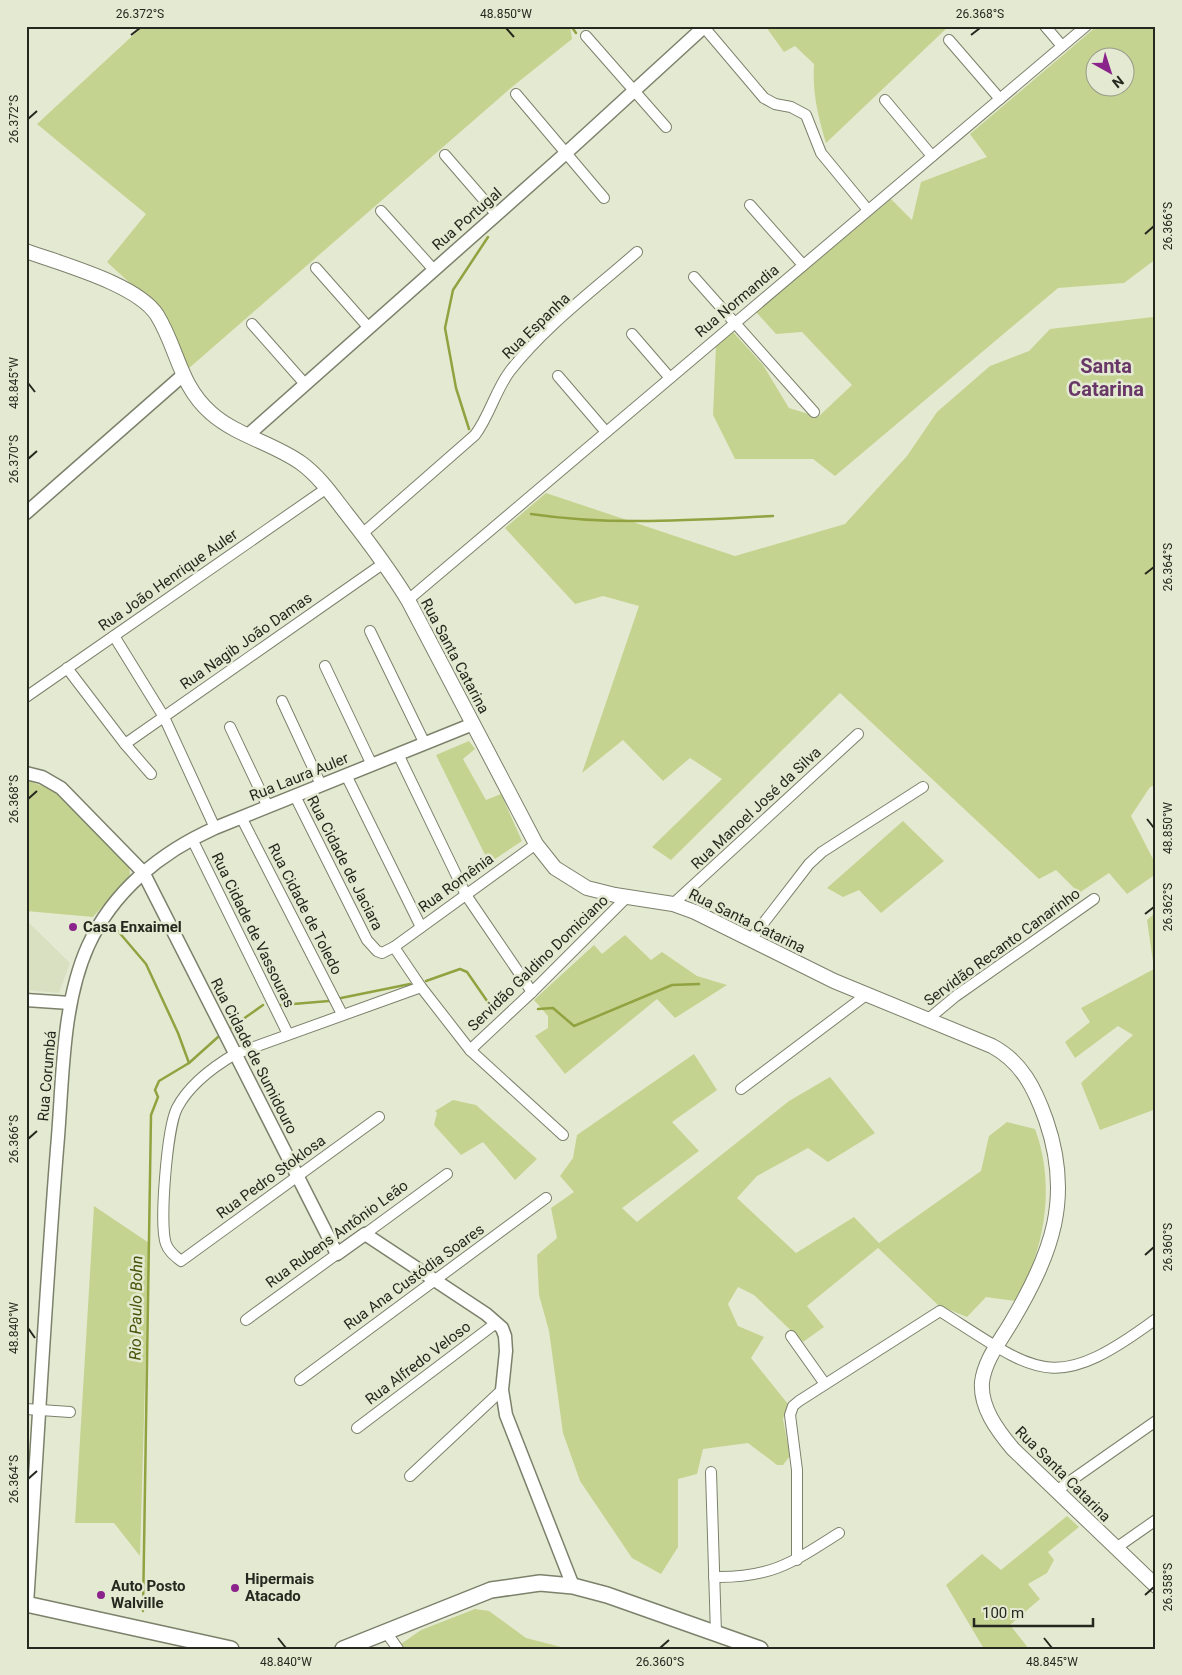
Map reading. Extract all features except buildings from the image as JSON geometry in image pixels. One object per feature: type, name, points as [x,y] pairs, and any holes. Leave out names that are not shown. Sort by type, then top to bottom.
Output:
[{"type":"main road","name":"Rua Santa Catarina","points":[[26,251],[127,289],[143,300],[157,316],[182,376],[212,414],[232,427],[300,462],[327,488],[384,563],[408,600],[536,844],[555,868],[578,884],[599,892],[673,904],[712,919],[816,972],[866,995],[992,1046],[1007,1054],[1018,1064],[1036,1094],[1055,1150],[1059,1177],[1058,1210],[1048,1252],[1036,1280],[987,1364],[982,1383],[984,1401],[988,1413],[1013,1449],[1156,1586]]},
{"type":"main road","points":[[343,1649],[491,1590],[522,1584],[573,1586],[606,1595],[760,1649]]},
{"type":"main road","points":[[27,1604],[158,1632],[204,1647],[231,1649]]},
{"type":"main road","points":[[158,1632],[175,1649]]},
{"type":"street","points":[[1045,26],[1062,46]]},
{"type":"street","name":"Rua Normandia","points":[[408,600],[1086,26]]},
{"type":"street","points":[[704,27],[764,98],[775,104],[791,106],[806,115],[821,153],[868,210]]},
{"type":"street","name":"Rua Portugal","points":[[248,435],[635,92],[704,27]]},
{"type":"street","points":[[586,36],[666,127]]},
{"type":"street","points":[[949,40],[1000,99]]},
{"type":"street","points":[[516,94],[604,198]]},
{"type":"street","points":[[885,100],[932,156]]},
{"type":"street","points":[[445,155],[497,215]]},
{"type":"street","points":[[750,205],[803,265]]},
{"type":"street","points":[[381,211],[434,270]]},
{"type":"street","name":"Rua Espanha","points":[[362,534],[475,435],[486,418],[500,386],[519,360],[636,252]]},
{"type":"street","points":[[316,268],[369,328]]},
{"type":"street","points":[[694,277],[814,412]]},
{"type":"street","points":[[252,324],[305,384]]},
{"type":"street","points":[[632,334],[670,378]]},
{"type":"street","points":[[26,512],[182,376]]},
{"type":"street","points":[[558,376],[606,432]]},
{"type":"street","name":"Rua João Henrique Auler","points":[[26,697],[327,488]]},
{"type":"street","name":"Rua Nagib João Damas","points":[[125,744],[384,563]]},
{"type":"street","points":[[370,632],[424,744]]},
{"type":"street","points":[[114,636],[164,717],[215,828]]},
{"type":"street","points":[[325,666],[372,765]]},
{"type":"street","points":[[67,668],[125,744],[151,774]]},
{"type":"street","points":[[282,701],[321,786]]},
{"type":"street","name":"Rua Laura Auler","points":[[144,872],[192,839],[215,828],[473,724]]},
{"type":"street","points":[[230,727],[268,806]]},
{"type":"street","name":"Rua Manoel José da Silva","points":[[673,904],[858,734]]},
{"type":"street","points":[[398,754],[466,895],[532,992]]},
{"type":"street","name":"Rua Cidade de Sumidouro","points":[[26,773],[42,777],[68,794],[144,872],[337,1254]]},
{"type":"street","points":[[346,775],[421,927]]},
{"type":"street","points":[[752,938],[809,864],[822,852],[923,787]]},
{"type":"street","name":"Rua Cidade de Jaciara","points":[[295,796],[367,940],[377,951],[382,953],[394,947]]},
{"type":"street","name":"Rua Cidade de Toledo","points":[[241,817],[342,1014]]},
{"type":"street","name":"Rua Cidade de Vassouras","points":[[192,839],[288,1034]]},
{"type":"street","name":"Rua Romênia","points":[[394,947],[536,844]]},
{"type":"street","name":"Rua Corumbá","points":[[27,1604],[33,1409],[70,1003],[78,969],[100,924],[116,901],[144,872]]},
{"type":"street","name":"Servidão Galdino Domiciano","points":[[470,1050],[532,992],[627,897]]},
{"type":"street","name":"Servidão Recanto Canarinho","points":[[927,1020],[956,996],[1094,899]]},
{"type":"street","points":[[394,947],[421,987],[470,1050],[563,1135]]},
{"type":"street","points":[[235,1054],[421,987]]},
{"type":"street","points":[[741,1089],[866,995]]},
{"type":"street","points":[[26,1000],[70,1003]]},
{"type":"street","name":"Rua Pedro Stoklosa","points":[[235,1054],[208,1072],[192,1088],[177,1108],[170,1128],[166,1155],[164,1233],[169,1250],[181,1261],[379,1117]]},
{"type":"street","name":"Rua Rubens Antônio Leão","points":[[246,1320],[447,1174]]},
{"type":"street","name":"Rua Ana Custódia Soares","points":[[300,1380],[546,1198]]},
{"type":"street","points":[[365,1234],[496,1322],[502,1328],[506,1343],[502,1390],[506,1415],[573,1586]]},
{"type":"street","points":[[797,1560],[797,1470],[791,1411],[799,1401],[940,1311],[996,1347],[1030,1365],[1048,1370],[1065,1369],[1091,1361],[1116,1347],[1156,1319]]},
{"type":"street","name":"Rua Alfredo Veloso","points":[[357,1428],[496,1322]]},
{"type":"street","points":[[791,1336],[825,1384]]},
{"type":"street","points":[[410,1476],[502,1390]]},
{"type":"street","points":[[33,1409],[70,1412]]},
{"type":"street","points":[[1056,1491],[1156,1421]]},
{"type":"street","points":[[711,1472],[716,1634]]},
{"type":"street","points":[[1116,1548],[1156,1520]]},
{"type":"street","points":[[714,1577],[738,1577],[765,1573],[797,1560],[839,1533]]},
{"type":"street","points":[[386,1632],[398,1649]]},
{"type":"shaded area","points":[[26,920],[70,963],[59,993],[26,990]]},
{"type":"green space","points":[[143,26],[570,26],[572,39],[512,87],[188,369],[157,308],[107,262],[146,214],[37,124]]},
{"type":"green space","points":[[949,26],[826,143],[816,104],[814,64],[795,46],[784,52],[766,27]]},
{"type":"green space","points":[[1097,26],[1156,26],[1156,259],[1124,283],[1058,288],[835,476],[813,459],[735,459],[713,415],[716,346],[733,332],[763,365],[789,408],[818,417],[852,385],[802,332],[776,334],[756,312],[891,199],[912,220],[921,182],[987,157],[970,134]]},
{"type":"green space","points":[[1156,318],[1156,785],[1150,787],[1131,816],[1156,865],[1156,874],[1127,894],[1109,873],[1079,893],[1056,870],[1039,879],[840,693],[671,860],[652,847],[722,779],[690,758],[663,781],[623,740],[582,773],[639,606],[603,596],[575,604],[505,528],[546,493],[735,556],[845,524],[907,456],[937,412],[990,366],[1029,351],[1050,329]]},
{"type":"green space","points":[[469,741],[475,749],[463,759],[486,800],[501,794],[522,841],[489,863],[436,755]]},
{"type":"green space","points":[[26,780],[59,792],[129,866],[130,875],[93,917],[26,911]]},
{"type":"green space","points":[[903,821],[944,861],[881,913],[859,890],[843,897],[827,888]]},
{"type":"green space","points":[[1156,912],[1156,1109],[1100,1130],[1081,1083],[1133,1035],[1118,1026],[1075,1058],[1065,1042],[1090,1022],[1081,1008],[1154,969],[1147,920]]},
{"type":"green space","points":[[625,935],[651,960],[662,952],[697,976],[727,985],[675,1018],[657,999],[565,1074],[535,1036],[548,1028],[548,1016],[534,1000],[594,945],[602,954]]},
{"type":"green space","points":[[694,1054],[717,1090],[672,1122],[699,1151],[622,1208],[637,1222],[789,1101],[830,1077],[875,1133],[828,1162],[808,1148],[757,1176],[737,1198],[796,1253],[854,1217],[879,1243],[981,1171],[989,1136],[1007,1122],[1035,1129],[1045,1172],[1046,1195],[1040,1239],[1034,1261],[1015,1301],[986,1297],[967,1317],[938,1305],[878,1248],[807,1306],[824,1327],[803,1342],[754,1295],[738,1287],[728,1304],[738,1326],[764,1337],[751,1358],[788,1404],[783,1419],[790,1456],[783,1465],[777,1465],[748,1443],[703,1449],[697,1474],[678,1479],[678,1547],[661,1574],[632,1558],[580,1481],[563,1433],[549,1331],[539,1295],[537,1255],[557,1238],[551,1208],[574,1192],[560,1176],[573,1158],[577,1135]]},
{"type":"green space","points":[[453,1100],[476,1105],[537,1159],[515,1180],[483,1142],[461,1155],[434,1125],[437,1113],[435,1111]]},
{"type":"green space","points":[[94,1206],[149,1243],[140,1556],[114,1523],[75,1523]]},
{"type":"green space","points":[[1067,1516],[1079,1527],[1048,1552],[1054,1560],[1047,1573],[1028,1584],[1040,1599],[1010,1625],[1029,1649],[984,1649],[946,1585],[982,1554],[1001,1570]]},
{"type":"green space","points":[[475,1609],[489,1611],[526,1638],[569,1649],[405,1649],[401,1644],[421,1630]]},
{"type":"waterway","points":[[571,26],[576,33]]},
{"type":"waterway","points":[[469,429],[456,388],[445,328],[453,290],[488,237]]},
{"type":"waterway","points":[[531,514],[561,518],[621,521],[773,516]]},
{"type":"waterway","points":[[112,924],[146,964],[178,1033],[189,1063]]},
{"type":"waterway","name":"Rio Paulo Bohn","points":[[426,981],[460,969],[467,972],[494,1011]]},
{"type":"waterway","name":"Rio Paulo Bohn","points":[[341,998],[410,984]]},
{"type":"waterway","name":"Rio Paulo Bohn","points":[[538,1009],[553,1008],[574,1026],[672,985],[699,984]]},
{"type":"waterway","name":"Rio Paulo Bohn","points":[[281,1005],[329,1001]]},
{"type":"waterway","name":"Rio Paulo Bohn","points":[[229,1029],[263,1005]]},
{"type":"waterway","name":"Rio Paulo Bohn","points":[[143,1611],[151,1115],[158,1097],[155,1090],[159,1081],[189,1063],[218,1037]]},
{"type":"place","name":"Casa Enxaimel","points":[[73,927]]},
{"type":"place","name":"Hipermais Atacado","points":[[235,1588]]},
{"type":"place","name":"Auto Posto Walville","points":[[101,1595]]},
{"type":"district","name":"Santa Catarina","points":[[1106,378]]}]
